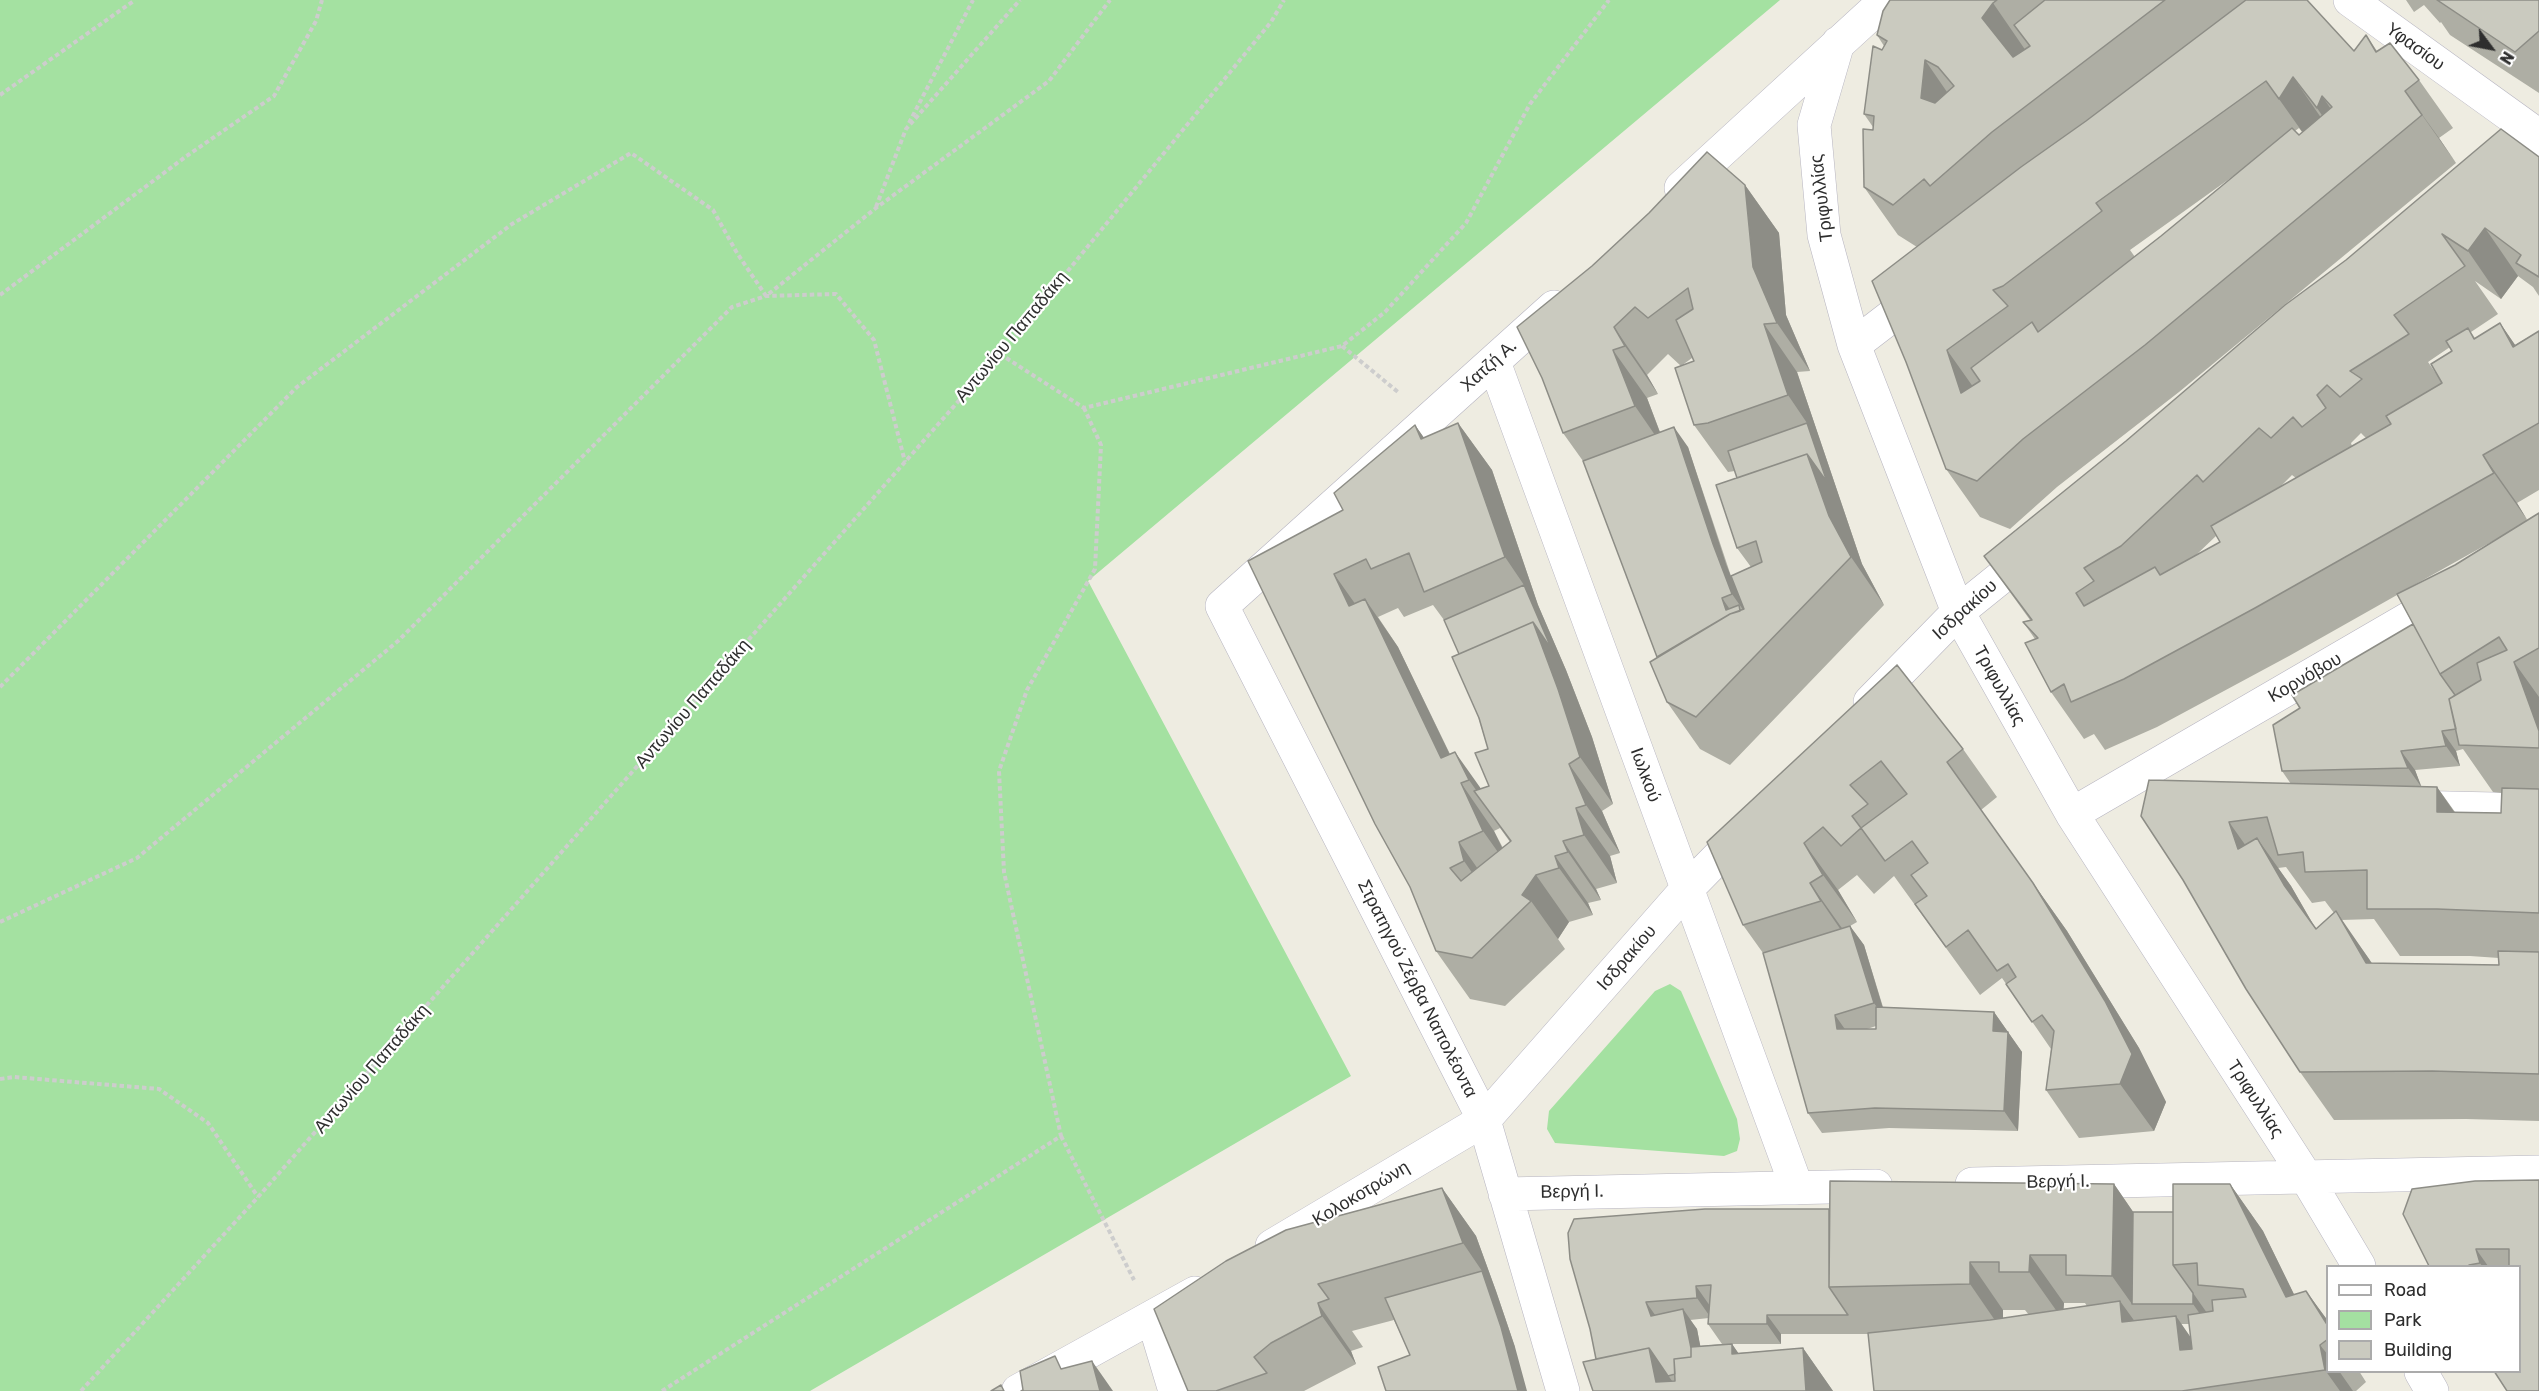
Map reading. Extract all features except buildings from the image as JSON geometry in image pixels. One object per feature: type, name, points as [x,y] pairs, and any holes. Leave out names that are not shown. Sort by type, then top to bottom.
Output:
[{"type":"street","points":[[1658,210],[1886,0]]},
{"type":"street","name":"Υφασίου","points":[[2350,0],[2539,136]]},
{"type":"street","name":"Τριφυλλίας","points":[[1839,41],[1814,125],[1824,235],[1854,345],[1958,612],[2084,807],[2358,1265]]},
{"type":"street","points":[[2475,197],[2539,145]]},
{"type":"street","points":[[1854,345],[1947,273]]},
{"type":"street","name":"Χατζή Α.","points":[[1222,606],[1572,290]]},
{"type":"street","name":"Ιωλκού","points":[[1494,362],[1797,1188]]},
{"type":"street","name":"Ισδρακίου","points":[[1851,721],[1958,612],[2060,531]]},
{"type":"street","name":"Κορνόβου","points":[[2084,807],[2477,579]]},
{"type":"street","name":"Στρατηγού Ζέρβα Ναπολέοντα","points":[[1222,606],[1484,1120],[1563,1391]]},
{"type":"street","points":[[2084,807],[2156,801]]},
{"type":"street","name":"Ισδρακίου","points":[[1484,1120],[1687,889],[1769,805]]},
{"type":"street","points":[[2371,806],[2539,810]]},
{"type":"street","name":"Κολοκοτρώνη","points":[[1018,1391],[1153,1318],[1484,1120]]},
{"type":"street","name":"Βεργή Ι.","points":[[1939,1185],[2539,1172]]},
{"type":"street","name":"Βεργή Ι.","points":[[1506,1194],[1903,1185]]},
{"type":"street","points":[[1153,1318],[1175,1391]]},
{"type":"street","points":[[2422,1373],[2432,1391]]},
{"type":"path","points":[[0,94],[135,0]]},
{"type":"path","points":[[0,295],[188,155],[274,96],[316,21],[322,0]]},
{"type":"path","points":[[876,208],[906,129],[973,0]]},
{"type":"path","points":[[906,129],[1020,0]]},
{"type":"path","points":[[766,296],[876,208],[1049,81],[1110,0]]},
{"type":"path","name":"Αντωνίου Παπαδάκη","points":[[81,1391],[258,1197],[1000,354],[1271,22],[1284,0]]},
{"type":"path","points":[[1084,408],[1342,346],[1385,312],[1466,223],[1530,104],[1609,0]]},
{"type":"path","points":[[0,687],[297,387],[512,225],[631,153],[713,210],[737,253],[766,296]]},
{"type":"path","points":[[0,922],[137,858],[398,641],[732,307],[766,296],[836,294],[874,340],[905,463]]},
{"type":"path","points":[[1342,346],[1431,418]]},
{"type":"path","points":[[1000,354],[1084,408],[1101,445],[1095,569],[1027,690],[999,771],[1004,872],[1061,1136],[1153,1318]]},
{"type":"path","points":[[0,1078],[14,1077],[159,1089],[208,1123],[258,1197]]},
{"type":"path","points":[[663,1391],[1061,1136]]},
{"type":"green space","points":[[0,0],[1780,0],[1088,581],[1351,1076],[810,1391],[0,1391]]},
{"type":"green space","points":[[1670,984],[1681,991],[1737,1119],[1740,1139],[1737,1151],[1724,1156],[1555,1143],[1547,1129],[1549,1111],[1655,991]]}]
